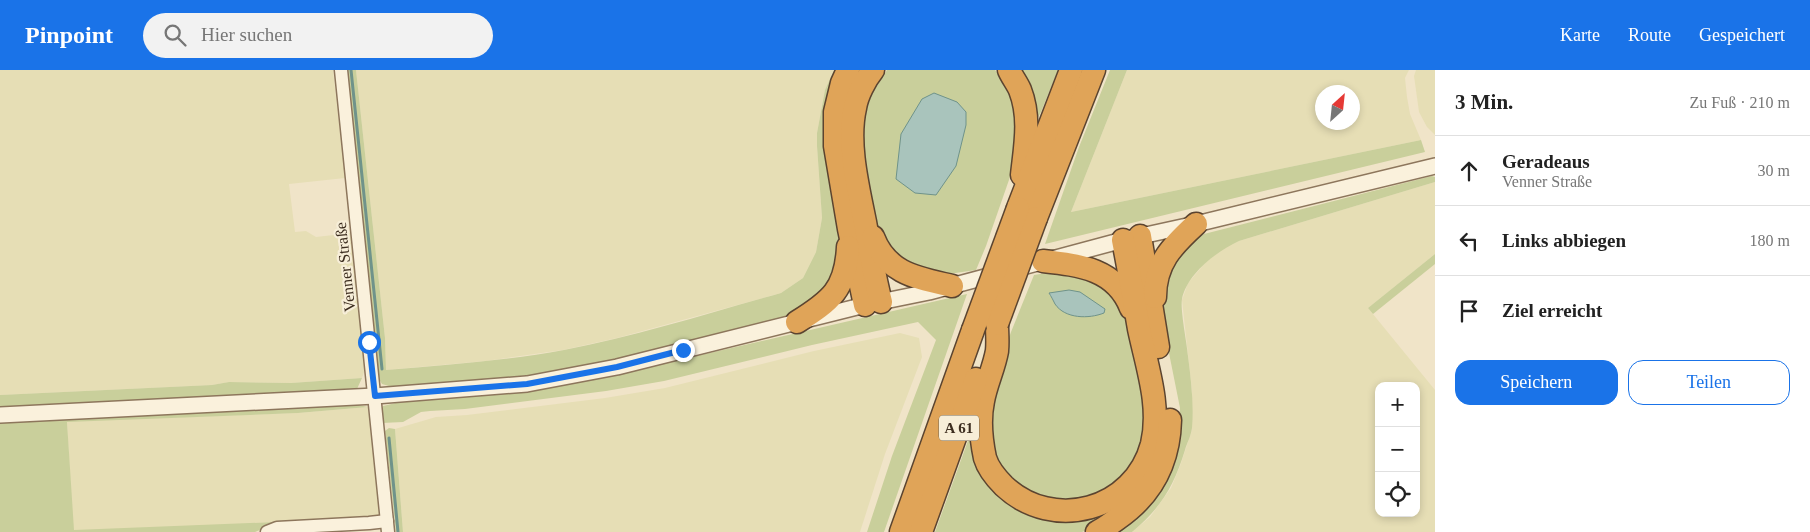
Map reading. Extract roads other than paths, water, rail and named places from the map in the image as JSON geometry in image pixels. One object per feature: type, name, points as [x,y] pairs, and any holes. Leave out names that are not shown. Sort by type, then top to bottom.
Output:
[{"type":"highway","points":[[848,70],[842,83],[835,112],[835,146],[849,229],[873,303]]},
{"type":"highway","points":[[873,70],[867,77],[855,108],[852,144],[863,210],[873,303]]},
{"type":"highway","points":[[1009,70],[1020,90],[1026,110],[1027,213]]},
{"type":"highway","name":"A 61","points":[[921,532],[997,324],[1027,213],[1071,70]]},
{"type":"highway","name":"A 61","points":[[900,532],[973,330],[1094,70]]},
{"type":"highway","points":[[863,210],[879,249],[894,268],[928,281],[952,286]]},
{"type":"highway","points":[[1148,330],[1155,286],[1161,266],[1171,247],[1196,224]]},
{"type":"highway","points":[[797,322],[821,307],[831,297],[842,280],[847,266],[849,229]]},
{"type":"highway","points":[[997,324],[997,350],[983,400],[981,418],[981,436],[986,460],[995,476],[1012,494],[1031,506],[1053,513],[1075,514],[1097,508],[1121,494],[1142,468],[1152,444],[1156,409],[1148,330],[1132,238]]},
{"type":"highway","points":[[1043,261],[1073,264],[1098,272],[1118,286],[1148,330],[1168,398],[1170,422],[1166,453],[1159,472],[1148,490],[1132,508],[1097,532]]},
{"type":"street","name":"Venner Straße","points":[[267,532],[277,528],[369,523],[388,526],[341,70]]},
{"type":"street","points":[[0,416],[375,396],[527,384],[617,367],[873,303],[952,286],[1132,238],[1435,166]]},
{"type":"water","points":[[934,93],[957,102],[966,112],[966,125],[956,166],[936,195],[915,193],[896,179],[901,134],[922,99]]},
{"type":"water","points":[[1069,290],[1080,292],[1105,309],[1104,313],[1085,317],[1065,313],[1055,304],[1049,293]]},
{"type":"waterway","points":[[351,70],[382,369]]},
{"type":"waterway","points":[[389,438],[398,532]]}]
